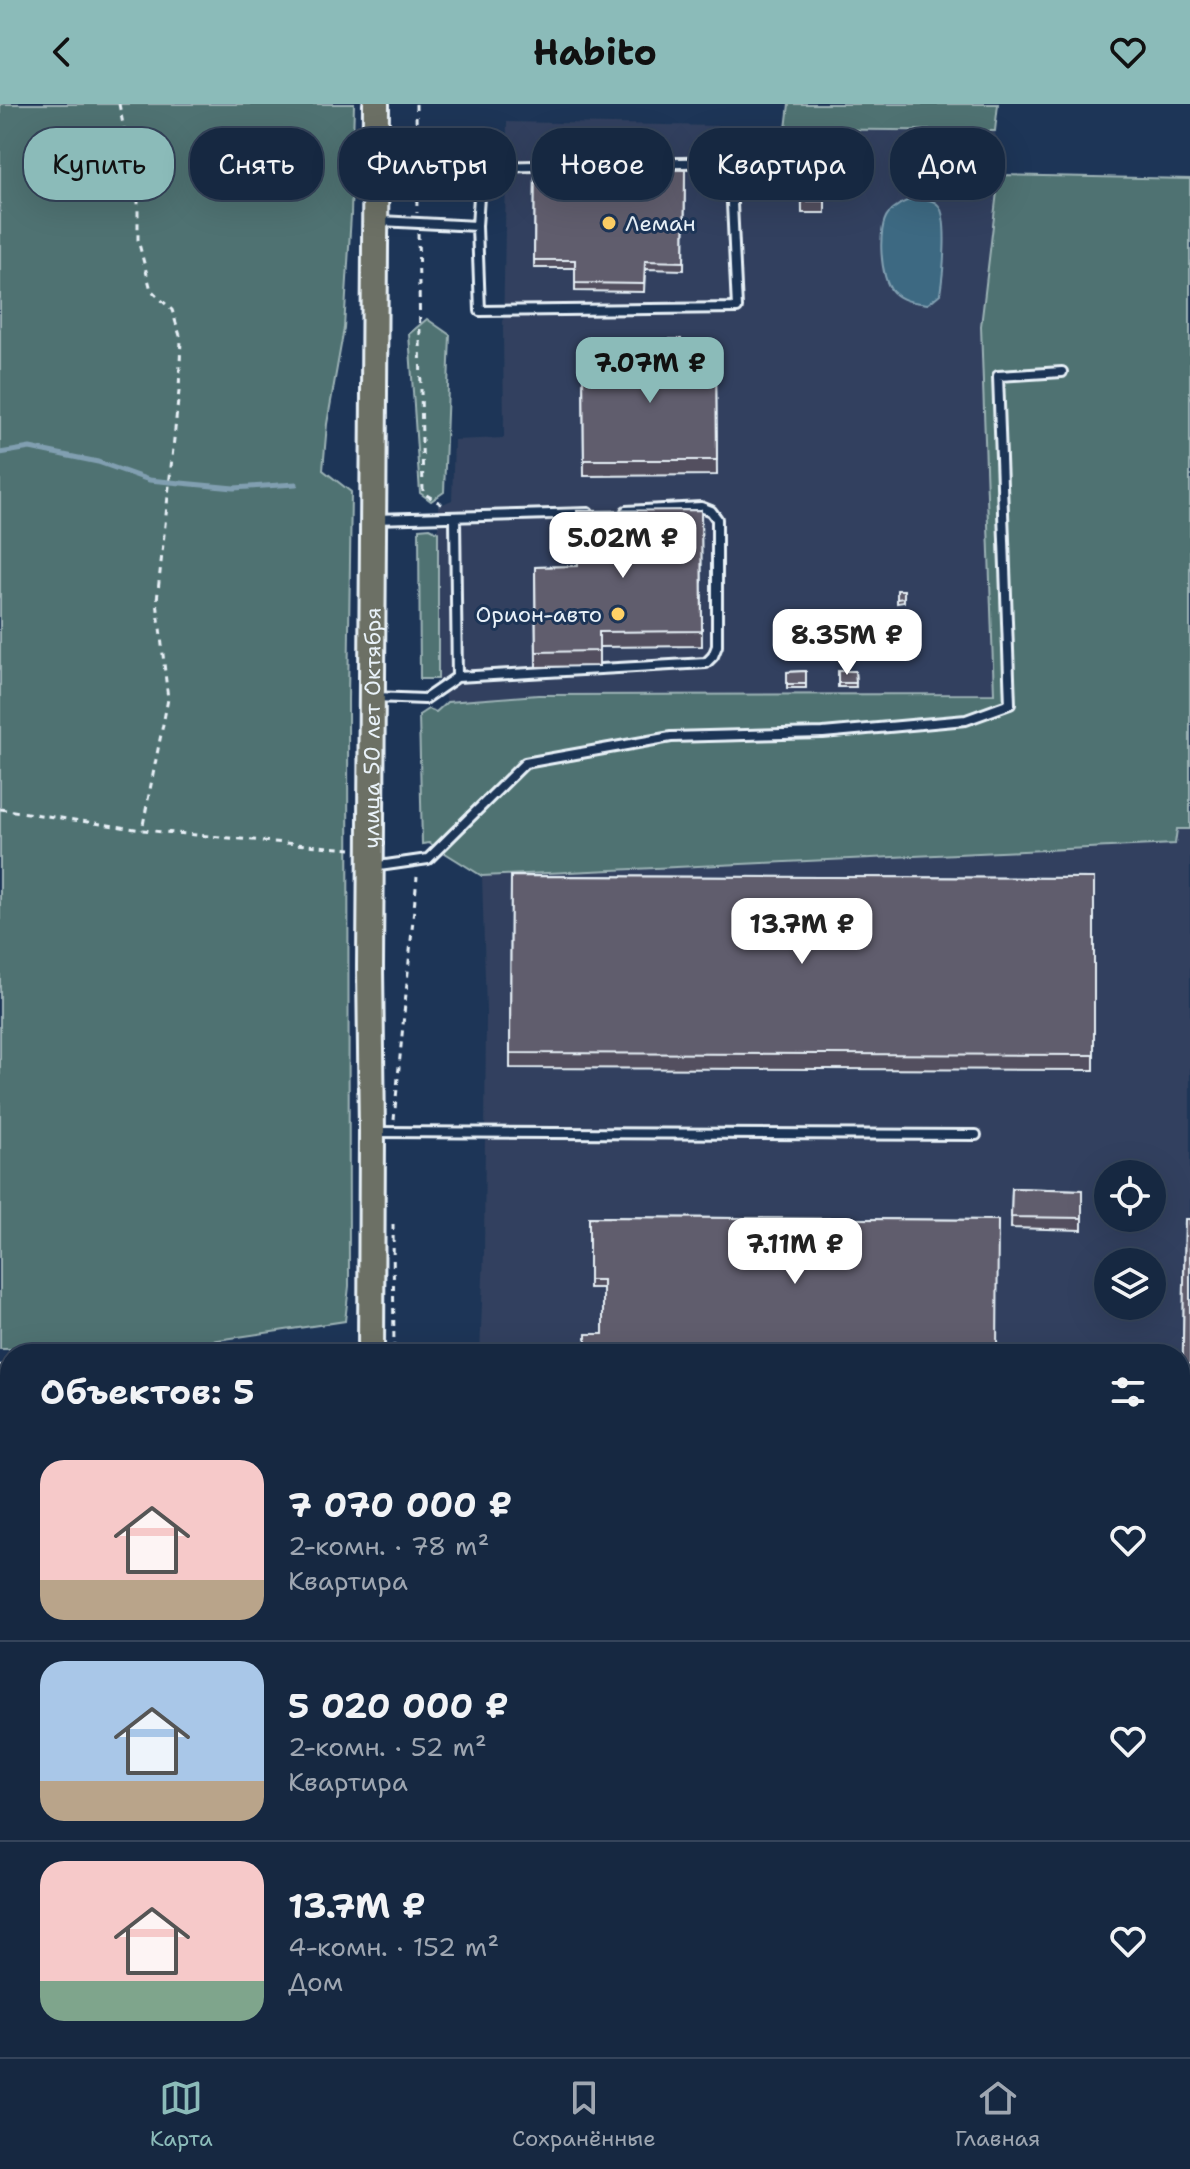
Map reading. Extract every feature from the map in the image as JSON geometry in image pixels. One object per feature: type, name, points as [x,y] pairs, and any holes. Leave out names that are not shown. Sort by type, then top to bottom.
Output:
[{"type":"main road","name":"улица 50 лет Октября","points":[[376,104],[374,519],[385,698],[371,859],[383,1132],[378,1344]]},
{"type":"lane","points":[[730,162],[737,308],[480,311],[477,226],[481,167],[730,162]]},
{"type":"lane","points":[[375,220],[477,226]]},
{"type":"lane","points":[[371,859],[428,859],[525,763],[671,737],[823,733],[966,720],[1010,704],[998,376],[1062,372]]},
{"type":"lane","points":[[385,698],[425,699],[457,677],[706,663],[717,646],[717,519],[711,511],[701,507],[621,511]]},
{"type":"lane","points":[[374,519],[455,519],[605,512]]},
{"type":"lane","points":[[455,519],[457,677]]},
{"type":"lane","points":[[383,1132],[976,1135]]},
{"type":"path","points":[[119,104],[138,200],[138,240],[147,277],[151,290],[172,310],[181,339],[179,391],[157,601],[168,699],[142,830]]},
{"type":"path","points":[[416,104],[423,493],[440,503],[436,519]]},
{"type":"path","points":[[0,809],[371,859]]},
{"type":"path","points":[[383,1132],[417,877]]},
{"type":"path","points":[[379,1344],[393,1212]]},
{"type":"shaded area","points":[[507,122],[832,128],[689,128],[689,200],[874,200],[874,129],[890,129],[890,200],[996,200],[981,326],[994,694],[538,695],[447,702],[438,679],[438,506],[452,500],[454,440],[504,438],[506,200],[516,200],[516,128],[507,128]]},
{"type":"shaded area","points":[[910,200],[928,200],[937,204],[942,213],[943,275],[940,294],[928,304],[905,300],[897,295],[885,277],[882,230],[888,214]]},
{"type":"shaded area","points":[[1177,829],[1190,829],[1190,1344],[480,1344],[486,1013],[482,876],[1174,844]]},
{"type":"green space","points":[[0,104],[354,104],[353,128],[339,128],[339,200],[351,200],[351,215],[344,328],[327,424],[323,470],[351,492],[348,700],[349,1286],[345,1321],[191,1344],[0,1344]]},
{"type":"green space","points":[[789,104],[998,104],[995,128],[786,128]]},
{"type":"green space","points":[[1005,175],[1190,179],[1190,829],[1177,829],[1175,844],[482,876],[429,843],[422,844],[419,715],[428,709],[436,712],[447,702],[538,695],[994,694],[981,326],[996,200],[1005,200]]},
{"type":"green space","points":[[427,319],[450,335],[444,492],[431,501],[420,493],[409,334]]},
{"type":"green space","points":[[430,528],[438,532],[438,679],[420,679],[419,529]]},
{"type":"building","name":"Леман","points":[[673,170],[685,170],[684,262],[645,261],[644,284],[575,283],[575,260],[534,260],[535,200],[673,200]]},
{"type":"building","points":[[613,339],[681,339],[681,365],[716,365],[717,460],[584,460],[583,365],[613,365]]},
{"type":"building","name":"Орион-авто","points":[[701,510],[702,631],[599,632],[599,651],[536,652],[535,567],[578,566],[577,511]]},
{"type":"building","points":[[897,590],[904,590],[904,598],[897,599]]},
{"type":"building","points":[[806,671],[806,684],[787,684],[787,672]]},
{"type":"building","points":[[838,671],[855,671],[856,683],[838,683]]},
{"type":"building","points":[[511,876],[1094,878],[1094,1055],[510,1053]]},
{"type":"building","points":[[1012,1188],[1082,1190],[1082,1218],[1011,1217]]},
{"type":"building","points":[[589,1217],[998,1220],[997,1344],[586,1344],[586,1334],[603,1334],[603,1280],[589,1280]]},
{"type":"building","points":[[1185,1219],[1190,1219],[1190,1344],[1183,1344]]},
{"type":"waterway","points":[[0,453],[30,448],[98,462],[149,480],[234,488],[296,484]]},
{"type":"place","name":"Леман","points":[[609,223]]},
{"type":"place","name":"Орион-авто","points":[[618,614]]}]
